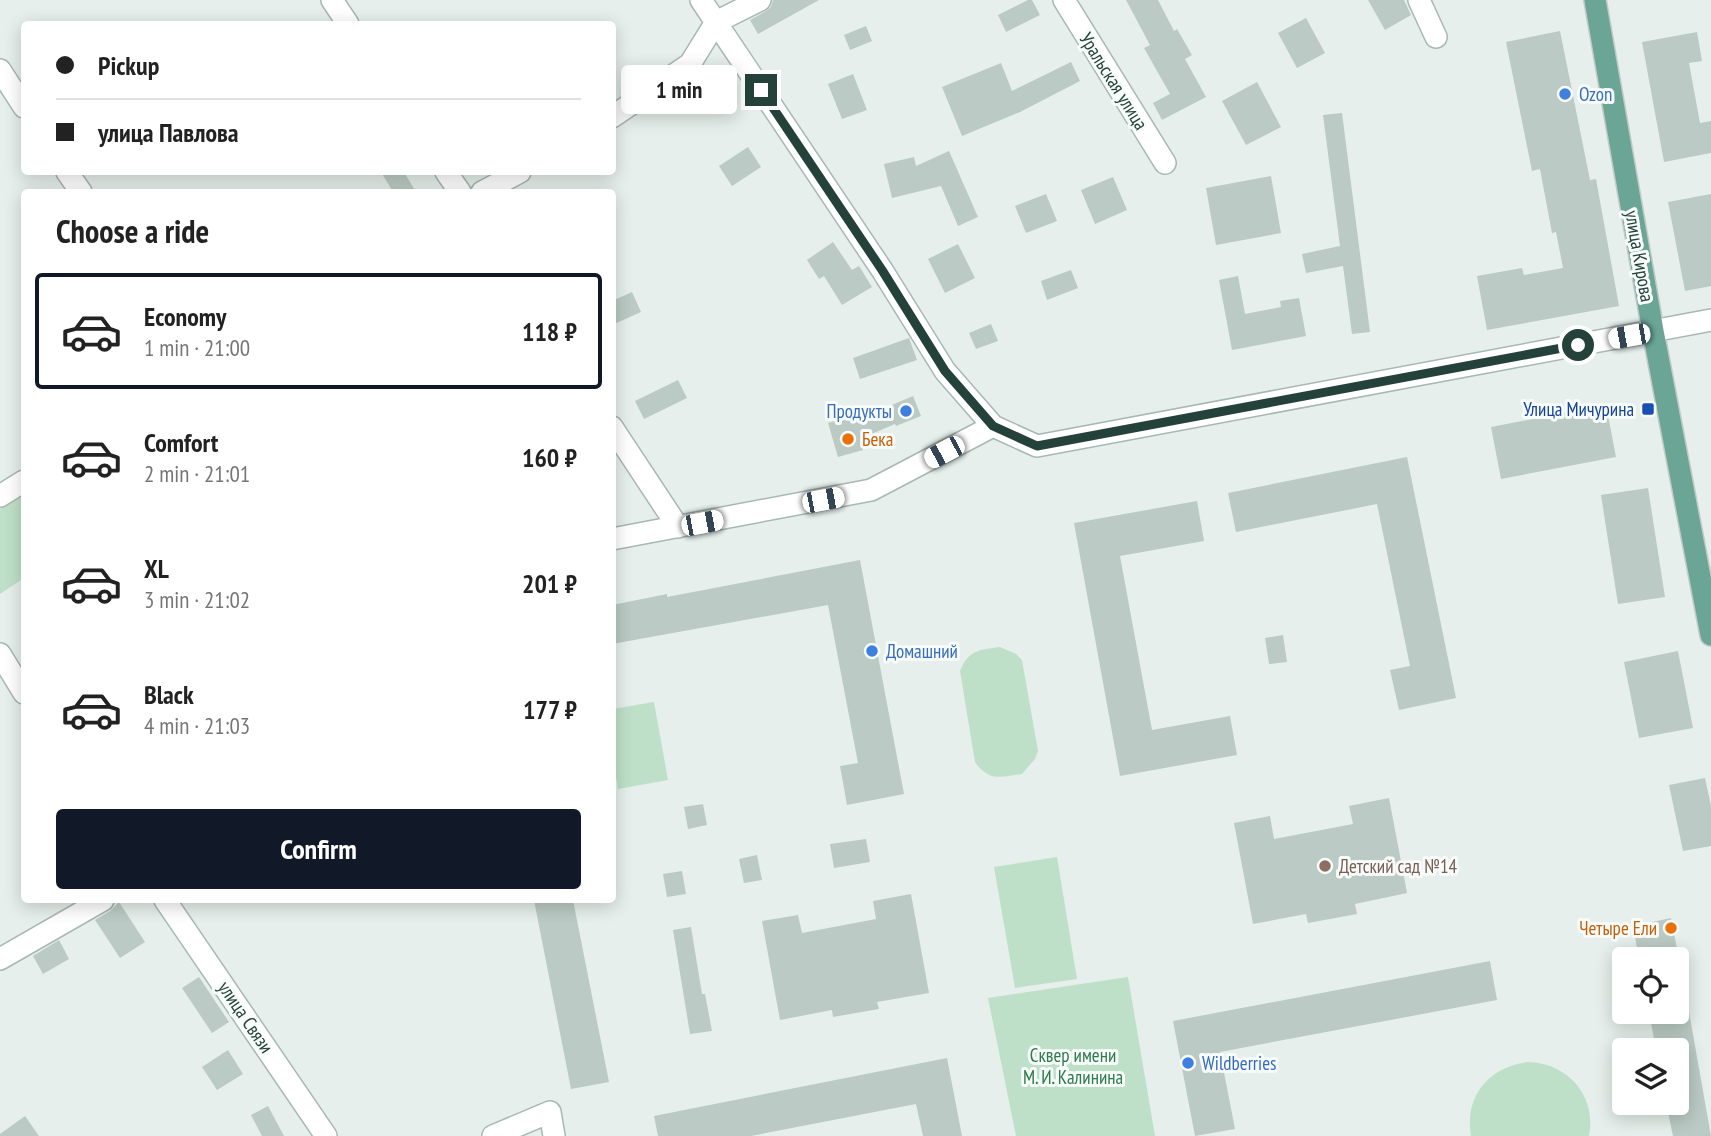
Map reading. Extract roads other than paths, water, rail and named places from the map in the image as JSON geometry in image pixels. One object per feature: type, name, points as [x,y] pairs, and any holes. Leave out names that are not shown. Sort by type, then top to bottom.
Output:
[{"type":"main road","name":"улица Кирова","points":[[1595,0],[1653,331],[1711,635]]},
{"type":"street","points":[[332,0],[346,21]]},
{"type":"street","points":[[701,0],[882,270],[945,371],[993,426],[1037,446],[1711,320]]},
{"type":"street","points":[[616,114],[690,64],[716,22],[760,0]]},
{"type":"street","name":"Уральская улица","points":[[1064,0],[1164,163]]},
{"type":"street","points":[[1419,0],[1436,37]]},
{"type":"street","points":[[0,70],[21,102]]},
{"type":"street","points":[[488,189],[514,175]]},
{"type":"street","points":[[616,538],[871,491],[993,426]]},
{"type":"street","points":[[616,433],[678,527]]},
{"type":"street","points":[[0,496],[21,483]]},
{"type":"street","points":[[0,654],[21,688]]},
{"type":"street","points":[[0,959],[98,903]]},
{"type":"street","name":"улица Связи","points":[[167,903],[326,1136]]},
{"type":"street","points":[[493,1136],[550,1112],[554,1136]]},
{"type":"place","name":"Ozon","points":[[1565,94]]},
{"type":"place","name":"Улица Мичурина","points":[[1648,409]]},
{"type":"place","name":"Продукты","points":[[906,411]]},
{"type":"place","name":"Бека","points":[[848,439]]},
{"type":"place","name":"Домашний","points":[[872,651]]},
{"type":"place","name":"Детский сад №14","points":[[1325,866]]},
{"type":"place","name":"Четыре Ели","points":[[1671,928]]},
{"type":"place","name":"Wildberries","points":[[1188,1063]]},
{"type":"park label","name":"Сквер имени М. И. Калинина","points":[[1073,1066]]}]
